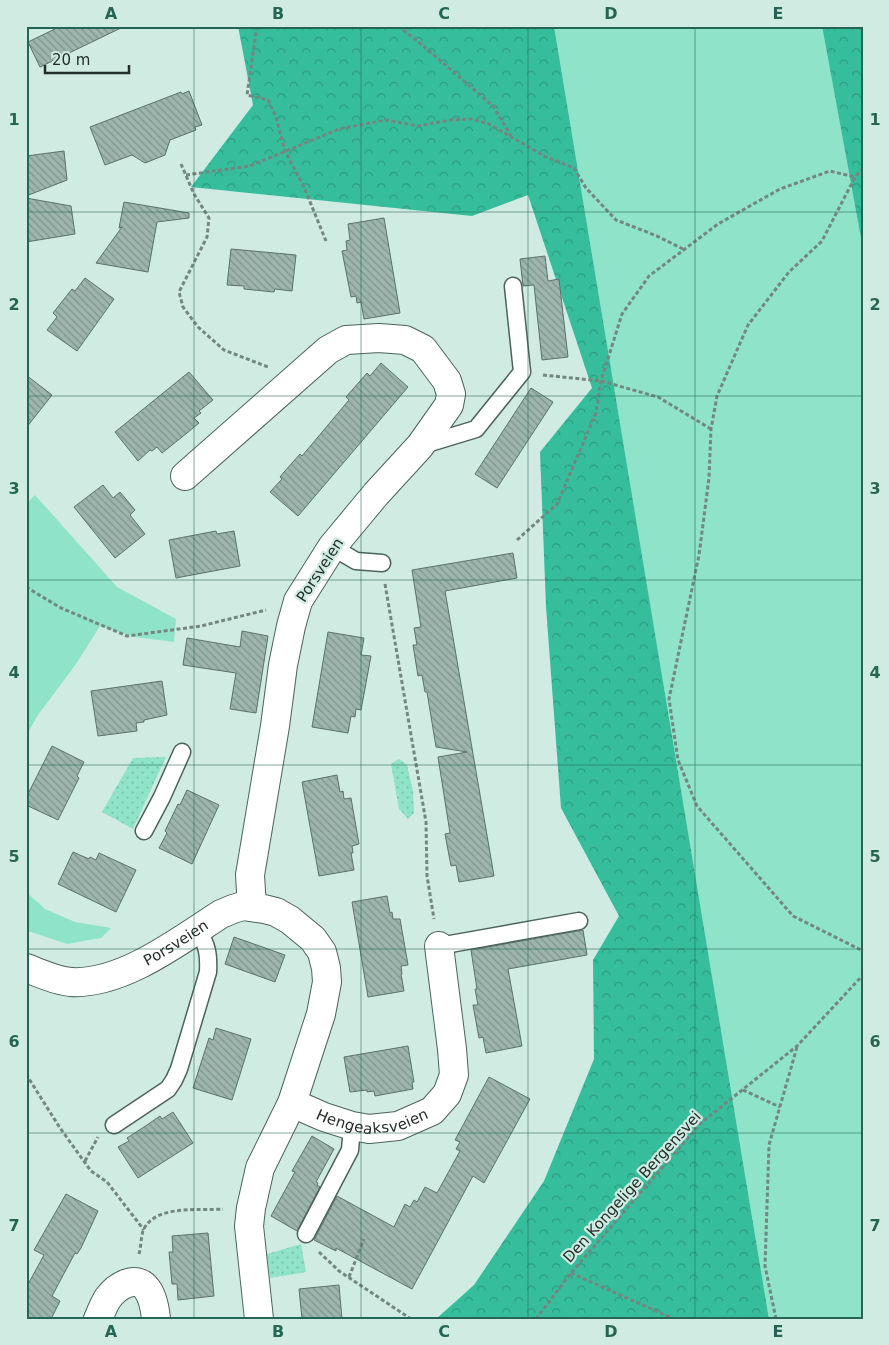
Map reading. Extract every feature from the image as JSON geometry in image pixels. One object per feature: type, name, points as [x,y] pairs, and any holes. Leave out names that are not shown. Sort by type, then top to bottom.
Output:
[{"type":"street","name":"Porsveien","points":[[26,968],[68,982],[108,978],[126,971],[220,914],[243,906],[252,907],[250,875],[284,665],[298,601],[332,547],[376,494],[420,446],[449,405],[451,394],[447,381],[423,349],[405,340],[379,338],[346,340],[328,350],[185,476]]},
{"type":"street","name":"Hengeaksveien","points":[[252,907],[276,912],[303,929],[314,939],[322,952],[327,982],[321,1014],[292,1103],[260,1168],[251,1208],[249,1226],[259,1319]]},
{"type":"street","name":"Hengeaksveien","points":[[292,1103],[352,1126],[369,1129],[398,1126],[432,1111],[447,1094],[454,1075],[438,946]]},
{"type":"street","points":[[98,1319],[108,1298],[124,1283],[137,1282],[147,1288],[155,1308],[156,1319]]},
{"type":"lane","points":[[420,446],[476,429],[522,372],[512,286]]},
{"type":"lane","points":[[332,547],[356,561],[382,564]]},
{"type":"lane","points":[[144,831],[182,752]]},
{"type":"lane","points":[[438,946],[579,921]]},
{"type":"lane","points":[[114,1125],[168,1089],[179,1069],[208,972],[209,958],[207,945],[198,929]]},
{"type":"lane","points":[[306,1234],[350,1150],[352,1126]]},
{"type":"path","points":[[257,26],[247,94],[268,100],[276,117],[285,151],[304,187],[326,241]]},
{"type":"path","points":[[398,26],[493,106],[512,137]]},
{"type":"path","points":[[186,176],[250,166],[339,129],[386,120],[418,126],[450,120],[471,119],[489,124],[544,156],[574,168],[586,188],[616,220],[657,236],[683,249]]},
{"type":"path","points":[[181,164],[194,194],[209,218],[207,237],[179,292],[183,307],[198,328],[224,350],[296,378]]},
{"type":"path","points":[[863,168],[855,177],[822,241],[790,272],[748,325],[717,396],[711,429],[709,478],[699,555],[669,699],[678,760],[697,806],[793,916],[863,951]]},
{"type":"path","points":[[518,540],[557,504],[596,413],[601,381],[622,314],[649,276],[718,224],[780,188],[830,171],[855,177]]},
{"type":"path","points":[[522,372],[601,381],[658,397],[711,429]]},
{"type":"path","points":[[382,564],[426,822],[427,876],[438,946]]},
{"type":"path","points":[[26,587],[61,608],[127,636],[201,626],[298,601]]},
{"type":"path","name":"Den Kongelige Bergensvei","points":[[536,1319],[571,1272],[701,1123],[797,1046],[863,975]]},
{"type":"path","points":[[776,1319],[766,1266],[769,1146],[797,1046]]},
{"type":"path","points":[[26,1074],[60,1128],[91,1171],[107,1182],[144,1230]]},
{"type":"path","points":[[743,1090],[780,1108]]},
{"type":"path","points":[[137,1282],[138,1259],[144,1230],[155,1217],[170,1211],[251,1208]]},
{"type":"path","points":[[306,1234],[320,1254],[349,1278],[411,1319]]},
{"type":"path","points":[[349,1278],[364,1238]]},
{"type":"path","points":[[571,1272],[674,1319]]},
{"type":"green space","points":[[238,26],[554,26],[769,1319],[436,1319],[474,1285],[544,1181],[594,1059],[593,960],[619,916],[561,808],[546,607],[540,452],[592,388],[528,195],[472,216],[191,187],[253,105]]},
{"type":"green space","points":[[554,26],[822,26],[863,249],[863,1319],[769,1319]]},
{"type":"green space","points":[[822,26],[863,26],[863,249]]},
{"type":"green space","points":[[35,495],[117,587],[176,619],[174,642],[135,637],[100,626],[76,664],[38,715],[26,736],[26,504]]},
{"type":"green space","points":[[166,757],[133,829],[102,812],[133,758]]},
{"type":"green space","points":[[399,759],[407,765],[413,791],[414,813],[408,819],[399,809],[391,764]]},
{"type":"green space","points":[[26,892],[45,909],[75,922],[111,928],[101,938],[67,944],[28,931],[26,930]]},
{"type":"green space","points":[[301,1244],[306,1272],[270,1278],[267,1254]]},
{"type":"building","points":[[61,26],[125,26],[40,67],[28,42]]},
{"type":"building","points":[[189,91],[202,125],[195,127],[196,130],[170,140],[165,155],[145,163],[132,155],[105,165],[90,127],[181,92],[182,94]]},
{"type":"building","points":[[64,151],[67,180],[26,196],[26,156]]},
{"type":"building","points":[[26,198],[71,206],[75,234],[26,242]]},
{"type":"building","points":[[124,202],[189,213],[189,218],[157,222],[148,272],[96,263],[122,227],[119,228]]},
{"type":"building","points":[[384,218],[400,313],[364,319],[361,302],[357,303],[356,296],[351,297],[342,251],[347,250],[346,241],[350,240],[348,224]]},
{"type":"building","points":[[231,249],[296,255],[292,291],[275,289],[274,292],[244,289],[244,286],[227,285]]},
{"type":"building","points":[[545,256],[548,281],[559,279],[568,357],[542,360],[534,285],[523,286],[520,259]]},
{"type":"building","points":[[85,278],[114,299],[77,351],[47,330],[57,317],[53,313],[72,289],[75,291]]},
{"type":"building","points":[[381,363],[408,387],[298,516],[270,492],[282,479],[280,477],[284,472],[300,454],[302,456],[349,400],[346,397],[367,373],[370,376]]},
{"type":"building","points":[[189,372],[213,400],[199,411],[201,413],[194,418],[199,423],[187,433],[162,453],[157,447],[152,451],[150,450],[138,461],[115,432]]},
{"type":"building","points":[[26,375],[52,395],[26,428]]},
{"type":"building","points":[[531,388],[553,402],[497,488],[475,474]]},
{"type":"building","points":[[103,485],[113,498],[120,492],[135,510],[130,515],[145,534],[115,558],[74,507]]},
{"type":"building","points":[[216,531],[217,534],[234,531],[240,566],[176,578],[169,540]]},
{"type":"building","points":[[513,553],[517,578],[445,591],[494,876],[459,882],[456,865],[451,866],[445,834],[450,833],[438,757],[467,752],[436,747],[427,692],[425,692],[422,675],[418,676],[413,645],[417,645],[414,628],[421,627],[412,570]]},
{"type":"building","points":[[242,631],[268,636],[256,713],[230,709],[236,673],[183,665],[187,638],[240,647]]},
{"type":"building","points":[[328,632],[364,638],[361,655],[371,656],[361,710],[356,709],[355,717],[351,716],[348,733],[312,727]]},
{"type":"building","points":[[162,681],[167,715],[136,723],[137,731],[98,736],[91,691]]},
{"type":"building","points":[[52,746],[84,762],[77,776],[79,778],[58,820],[26,805],[26,798]]},
{"type":"building","points":[[337,775],[340,792],[343,791],[344,799],[351,798],[359,844],[352,846],[353,853],[351,853],[354,870],[319,876],[302,782]]},
{"type":"building","points":[[187,790],[219,805],[192,864],[159,848],[178,804],[180,805]]},
{"type":"building","points":[[73,852],[96,860],[99,853],[136,870],[116,912],[58,884]]},
{"type":"building","points":[[387,896],[393,919],[400,919],[408,965],[401,966],[404,991],[368,997],[352,902]]},
{"type":"building","points":[[583,930],[587,955],[508,969],[522,1046],[486,1053],[483,1037],[479,1038],[473,1005],[478,1005],[471,950]]},
{"type":"building","points":[[234,937],[285,955],[275,982],[225,964]]},
{"type":"building","points":[[216,1028],[251,1039],[232,1100],[193,1088],[209,1038],[213,1040]]},
{"type":"building","points":[[408,1046],[414,1082],[412,1082],[413,1089],[375,1096],[374,1091],[350,1092],[344,1057]]},
{"type":"building","points":[[489,1077],[530,1099],[484,1183],[473,1176],[412,1289],[336,1248],[336,1251],[314,1240],[337,1196],[394,1227],[405,1204],[410,1207],[414,1200],[417,1202],[425,1187],[437,1193],[460,1151],[456,1149],[460,1142],[455,1140]]},
{"type":"building","points":[[173,1112],[193,1143],[138,1178],[118,1147],[129,1141],[127,1138],[160,1116],[162,1119]]},
{"type":"building","points":[[312,1136],[334,1149],[316,1182],[320,1187],[297,1231],[271,1216],[295,1172],[292,1171]]},
{"type":"building","points":[[66,1194],[98,1211],[81,1248],[77,1254],[75,1253],[52,1296],[60,1301],[51,1319],[26,1319],[26,1288],[44,1255],[34,1250]]},
{"type":"building","points":[[208,1233],[214,1296],[178,1300],[177,1284],[172,1284],[169,1252],[173,1252],[172,1236]]},
{"type":"building","points":[[339,1285],[342,1319],[302,1319],[299,1289]]}]
